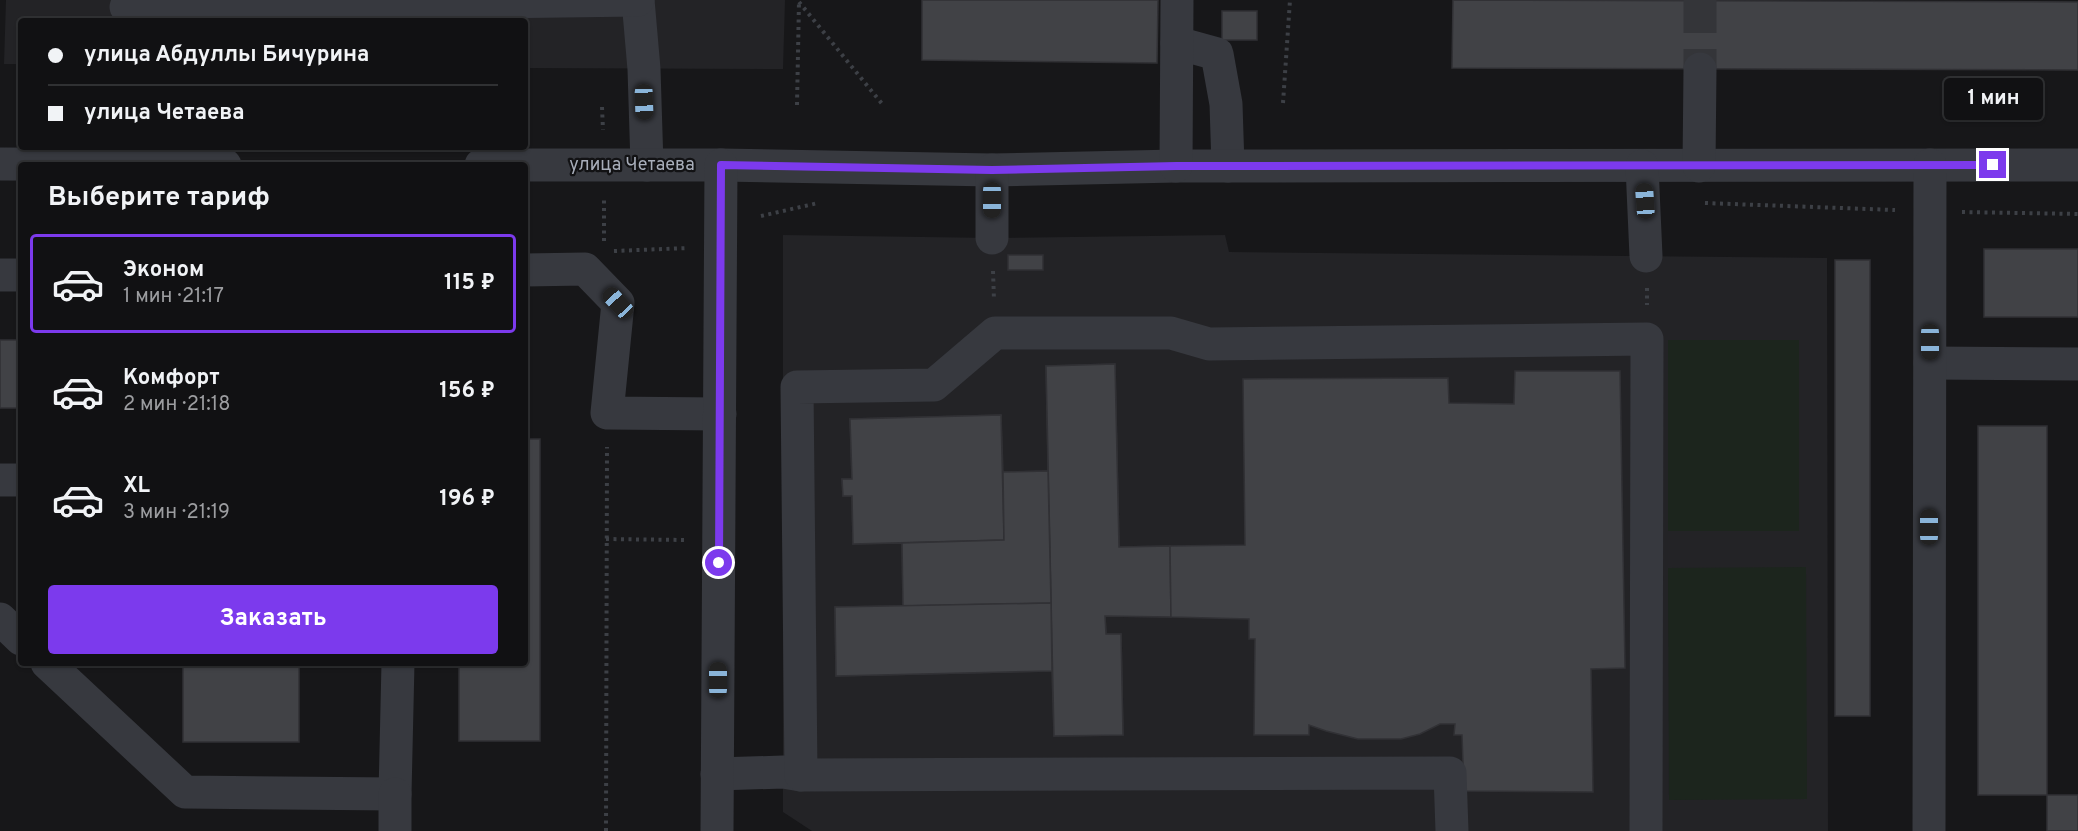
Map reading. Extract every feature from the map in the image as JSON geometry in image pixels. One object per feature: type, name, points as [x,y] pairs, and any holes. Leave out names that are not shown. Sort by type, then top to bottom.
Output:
[{"type":"street","points":[[126,9],[638,0],[644,69],[647,165]]},
{"type":"street","points":[[1176,166],[1177,0]]},
{"type":"street","points":[[1177,43],[1217,54],[1226,104],[1228,166]]},
{"type":"street","points":[[1699,166],[1700,69]]},
{"type":"street","points":[[0,164],[18,164]]},
{"type":"street","name":"улица Четаева","points":[[528,165],[721,165],[992,170],[1176,166],[2078,165]]},
{"type":"street","points":[[717,831],[721,165]]},
{"type":"street","points":[[1929,831],[1930,165]]},
{"type":"street","points":[[1642,166],[1646,256]]},
{"type":"street","points":[[992,170],[992,238]]},
{"type":"street","points":[[528,270],[585,269],[618,303],[607,413],[720,414]]},
{"type":"street","points":[[0,275],[18,275]]},
{"type":"street","points":[[801,775],[797,387],[934,386],[995,333],[1171,333],[1209,344],[1647,339],[1646,831]]},
{"type":"street","points":[[1930,363],[2078,364]]},
{"type":"street","points":[[0,480],[18,480]]},
{"type":"street","points":[[0,619],[18,636]]},
{"type":"street","points":[[50,666],[185,792],[395,794]]},
{"type":"street","points":[[395,831],[398,666]]},
{"type":"street","points":[[717,774],[783,772],[801,775],[1450,773],[1452,831]]},
{"type":"path","points":[[1283,103],[1290,0]]},
{"type":"path","points":[[799,1],[883,105]]},
{"type":"path","points":[[797,105],[799,1]]},
{"type":"path","points":[[761,216],[819,203]]},
{"type":"path","points":[[1704,203],[1930,212],[2078,214]]},
{"type":"path","points":[[992,238],[995,333]]},
{"type":"path","points":[[604,251],[719,247]]},
{"type":"path","points":[[1646,256],[1647,339]]},
{"type":"path","points":[[606,831],[607,413]]},
{"type":"path","points":[[606,539],[719,540]]},
{"type":"shaded area","points":[[6,0],[785,0],[783,69],[528,68],[528,18],[18,18],[18,64],[4,64]]},
{"type":"shaded area","points":[[783,235],[992,238],[1225,235],[1229,252],[1827,258],[1828,831],[812,831],[783,812]]},
{"type":"shaded area","points":[[1668,340],[1799,340],[1799,531],[1668,531]]},
{"type":"shaded area","points":[[1806,567],[1807,799],[1669,800],[1668,568]]},
{"type":"building","points":[[922,0],[1158,0],[1157,63],[922,60]]},
{"type":"building","points":[[1453,0],[2078,2],[2078,70],[1452,68]]},
{"type":"building","points":[[1222,11],[1257,11],[1257,40],[1222,40]]},
{"type":"building","points":[[1984,249],[2078,249],[2078,317],[1984,317]]},
{"type":"building","points":[[1008,255],[1043,255],[1043,270],[1008,270]]},
{"type":"building","points":[[1835,260],[1870,260],[1870,716],[1835,716]]},
{"type":"building","points":[[0,340],[18,340],[18,408],[0,408]]},
{"type":"building","points":[[1115,364],[1119,547],[1170,546],[1171,617],[1105,616],[1106,634],[1121,634],[1123,735],[1054,736],[1052,671],[836,676],[835,607],[903,606],[902,543],[853,544],[852,496],[843,496],[842,479],[852,479],[850,419],[1001,415],[1003,472],[1048,471],[1046,366]]},
{"type":"building","points":[[1115,364],[1119,547],[1170,546],[1171,617],[1105,616],[1106,634],[1121,634],[1123,735],[1054,736],[1046,366]]},
{"type":"building","points":[[1515,371],[1620,371],[1625,668],[1591,669],[1593,792],[1464,791],[1462,735],[1454,735],[1455,724],[1440,724],[1420,734],[1401,739],[1358,739],[1309,725],[1309,735],[1254,735],[1255,639],[1249,639],[1249,619],[1171,617],[1170,546],[1245,545],[1243,379],[1448,378],[1449,403],[1514,404]]},
{"type":"building","points":[[1001,415],[1004,540],[853,544],[852,496],[843,496],[842,479],[852,479],[850,419]]},
{"type":"building","points":[[1978,426],[2047,426],[2047,795],[1978,795]]},
{"type":"building","points":[[528,439],[540,439],[540,741],[459,741],[459,666],[528,666]]},
{"type":"building","points":[[1048,471],[1051,603],[903,606],[902,543],[1004,540],[1003,472]]},
{"type":"building","points":[[1051,603],[1052,671],[836,676],[835,607]]},
{"type":"building","points":[[183,666],[299,666],[299,742],[183,742]]},
{"type":"building","points":[[2047,795],[2078,795],[2078,831],[2047,831]]},
{"type":"tunnel","points":[[1700,0],[1700,69]]},
{"type":"route","points":[[719,563],[721,165],[992,170],[1176,166],[1993,165]]}]
